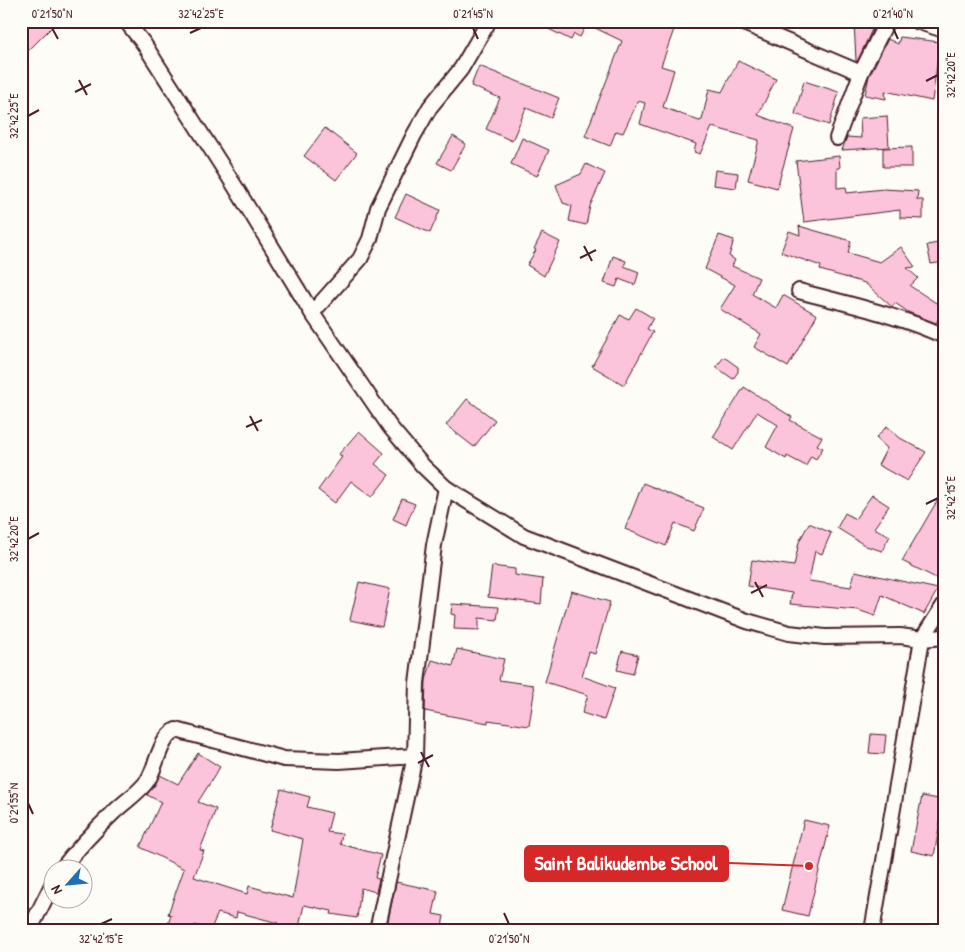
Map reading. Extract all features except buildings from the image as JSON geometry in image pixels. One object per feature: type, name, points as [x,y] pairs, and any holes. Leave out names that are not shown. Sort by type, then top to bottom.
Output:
[{"type":"street","points":[[126,21],[144,44],[236,188],[312,314],[390,427],[423,466],[446,488],[524,536],[747,621],[789,633],[825,637],[900,636],[922,639],[944,638]]},
{"type":"street","points":[[312,314],[360,259],[370,238],[378,208],[414,135],[430,107],[461,68],[489,21]]},
{"type":"street","points":[[738,21],[861,73]]},
{"type":"street","points":[[837,138],[861,73],[887,21]]},
{"type":"street","points":[[916,21],[944,30]]},
{"type":"street","points":[[799,291],[862,308],[944,336]]},
{"type":"street","points":[[377,931],[415,756],[418,673],[434,545],[446,488]]},
{"type":"street","points":[[872,931],[922,639],[944,605]]},
{"type":"street","points":[[70,860],[113,813],[148,780],[166,740],[176,730],[284,759],[339,761],[415,756]]},
{"type":"street","points":[[29,931],[42,905]]},
{"type":"place","name":"Saint Balikudembe School","points":[[809,866]]}]
